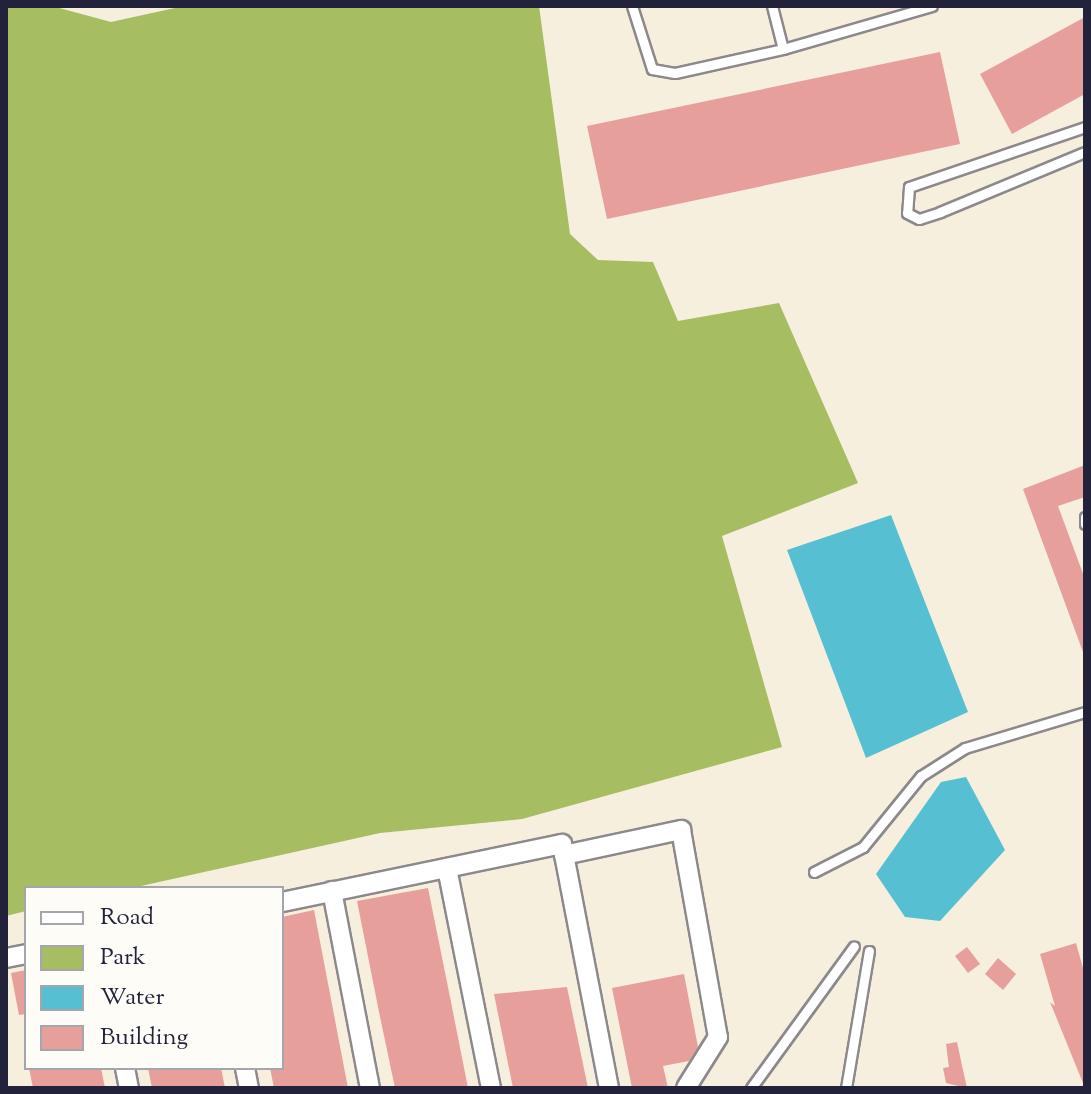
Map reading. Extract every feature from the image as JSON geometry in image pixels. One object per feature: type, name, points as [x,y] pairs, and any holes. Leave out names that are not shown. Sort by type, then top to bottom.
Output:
[{"type":"street","points":[[564,855],[681,830],[718,1037],[686,1088]]},
{"type":"street","points":[[284,902],[562,844],[609,1088]]},
{"type":"street","points":[[447,868],[491,1088]]},
{"type":"street","points":[[332,891],[370,1088]]},
{"type":"lane","points":[[632,6],[652,69],[675,73],[783,49],[932,6]]},
{"type":"lane","points":[[772,6],[783,49]]},
{"type":"lane","points":[[1085,127],[909,187],[907,213],[919,219],[940,212],[1085,152]]},
{"type":"lane","points":[[1085,517],[1085,524]]},
{"type":"lane","points":[[814,872],[863,847],[921,776],[965,748],[1085,712]]},
{"type":"lane","points":[[751,1088],[854,946]]},
{"type":"lane","points":[[846,1088],[869,951]]},
{"type":"green space","points":[[6,6],[52,6],[111,22],[184,6],[539,6],[570,234],[598,260],[653,262],[678,321],[779,303],[858,483],[722,536],[782,747],[522,819],[380,833],[141,886],[24,886],[24,912],[6,916]]},
{"type":"water","points":[[891,515],[968,712],[866,758],[787,550]]},
{"type":"water","points":[[966,777],[1005,850],[940,921],[905,917],[876,874],[941,782]]},
{"type":"building","points":[[1085,17],[1085,94],[1012,134],[980,74]]},
{"type":"building","points":[[940,52],[960,144],[607,219],[587,126]]},
{"type":"building","points":[[1085,465],[1085,497],[1058,506],[1085,579],[1083,652],[1023,489]]},
{"type":"building","points":[[428,888],[468,1088],[395,1088],[379,1012],[357,901]]},
{"type":"building","points":[[314,910],[348,1088],[274,1088],[270,1070],[284,1070],[284,917]]},
{"type":"building","points":[[1076,943],[1085,975],[1085,1088],[1050,1002],[1055,1006],[1040,954]]},
{"type":"building","points":[[967,947],[980,964],[968,973],[955,956]]},
{"type":"building","points":[[998,958],[1016,974],[1003,990],[985,974]]},
{"type":"building","points":[[24,970],[24,1014],[19,1015],[11,973]]},
{"type":"building","points":[[684,974],[698,1047],[689,1061],[663,1066],[668,1088],[632,1088],[612,988]]},
{"type":"building","points":[[567,987],[588,1088],[513,1088],[494,994]]},
{"type":"building","points":[[957,1042],[967,1088],[946,1083],[943,1068],[949,1067],[946,1044]]},
{"type":"building","points":[[29,1070],[101,1070],[105,1088],[33,1088]]},
{"type":"building","points":[[148,1070],[221,1070],[225,1088],[152,1088]]}]
